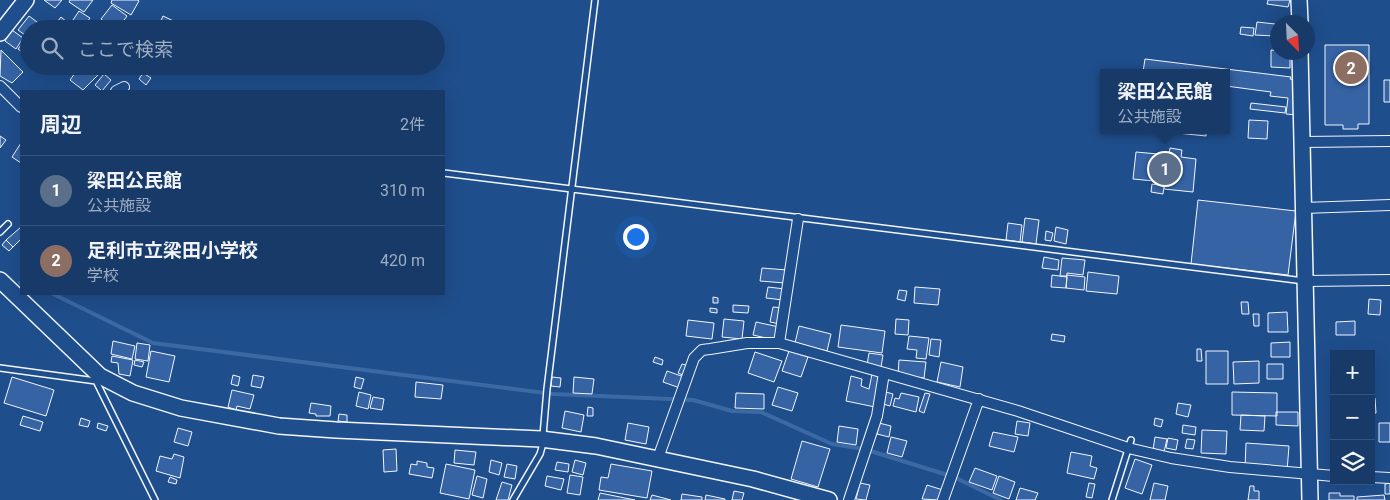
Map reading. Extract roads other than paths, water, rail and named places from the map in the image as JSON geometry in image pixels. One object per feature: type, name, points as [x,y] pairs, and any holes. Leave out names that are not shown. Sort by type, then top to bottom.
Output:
[{"type":"street","points":[[0,33],[26,0]]},
{"type":"street","points":[[1299,0],[1300,15]]},
{"type":"street","points":[[1300,60],[1310,500]]},
{"type":"street","points":[[0,86],[20,106]]},
{"type":"street","points":[[1302,142],[1390,141]]},
{"type":"street","points":[[1303,208],[1390,206]]},
{"type":"street","points":[[779,344],[798,219]]},
{"type":"street","points":[[0,280],[20,295]]},
{"type":"street","points":[[1304,281],[1390,280]]},
{"type":"street","points":[[21,295],[98,378],[148,399],[190,410],[279,426],[542,439],[596,446],[753,479],[829,500]]},
{"type":"street","points":[[658,458],[694,358],[702,350],[747,343],[779,344],[979,399],[1171,458],[1230,467],[1330,476]]},
{"type":"street","points":[[848,500],[877,416],[884,373]]},
{"type":"street","points":[[943,500],[979,399]]},
{"type":"street","points":[[1375,477],[1390,478]]},
{"type":"lane","points":[[513,500],[540,454],[596,0]]},
{"type":"lane","points":[[445,173],[572,191],[1304,281]]},
{"type":"lane","points":[[0,232],[8,224]]},
{"type":"lane","points":[[0,368],[98,378],[155,500]]},
{"type":"lane","points":[[1112,500],[1130,444]]},
{"type":"waterway","points":[[55,295],[153,343],[553,394],[693,400],[732,411],[761,412],[832,444],[864,449],[954,477],[1001,500]]},
{"type":"place","name":"足利市立梁田小学校","points":[[1351,68]]},
{"type":"place","name":"梁田公民館","points":[[1165,169]]}]
